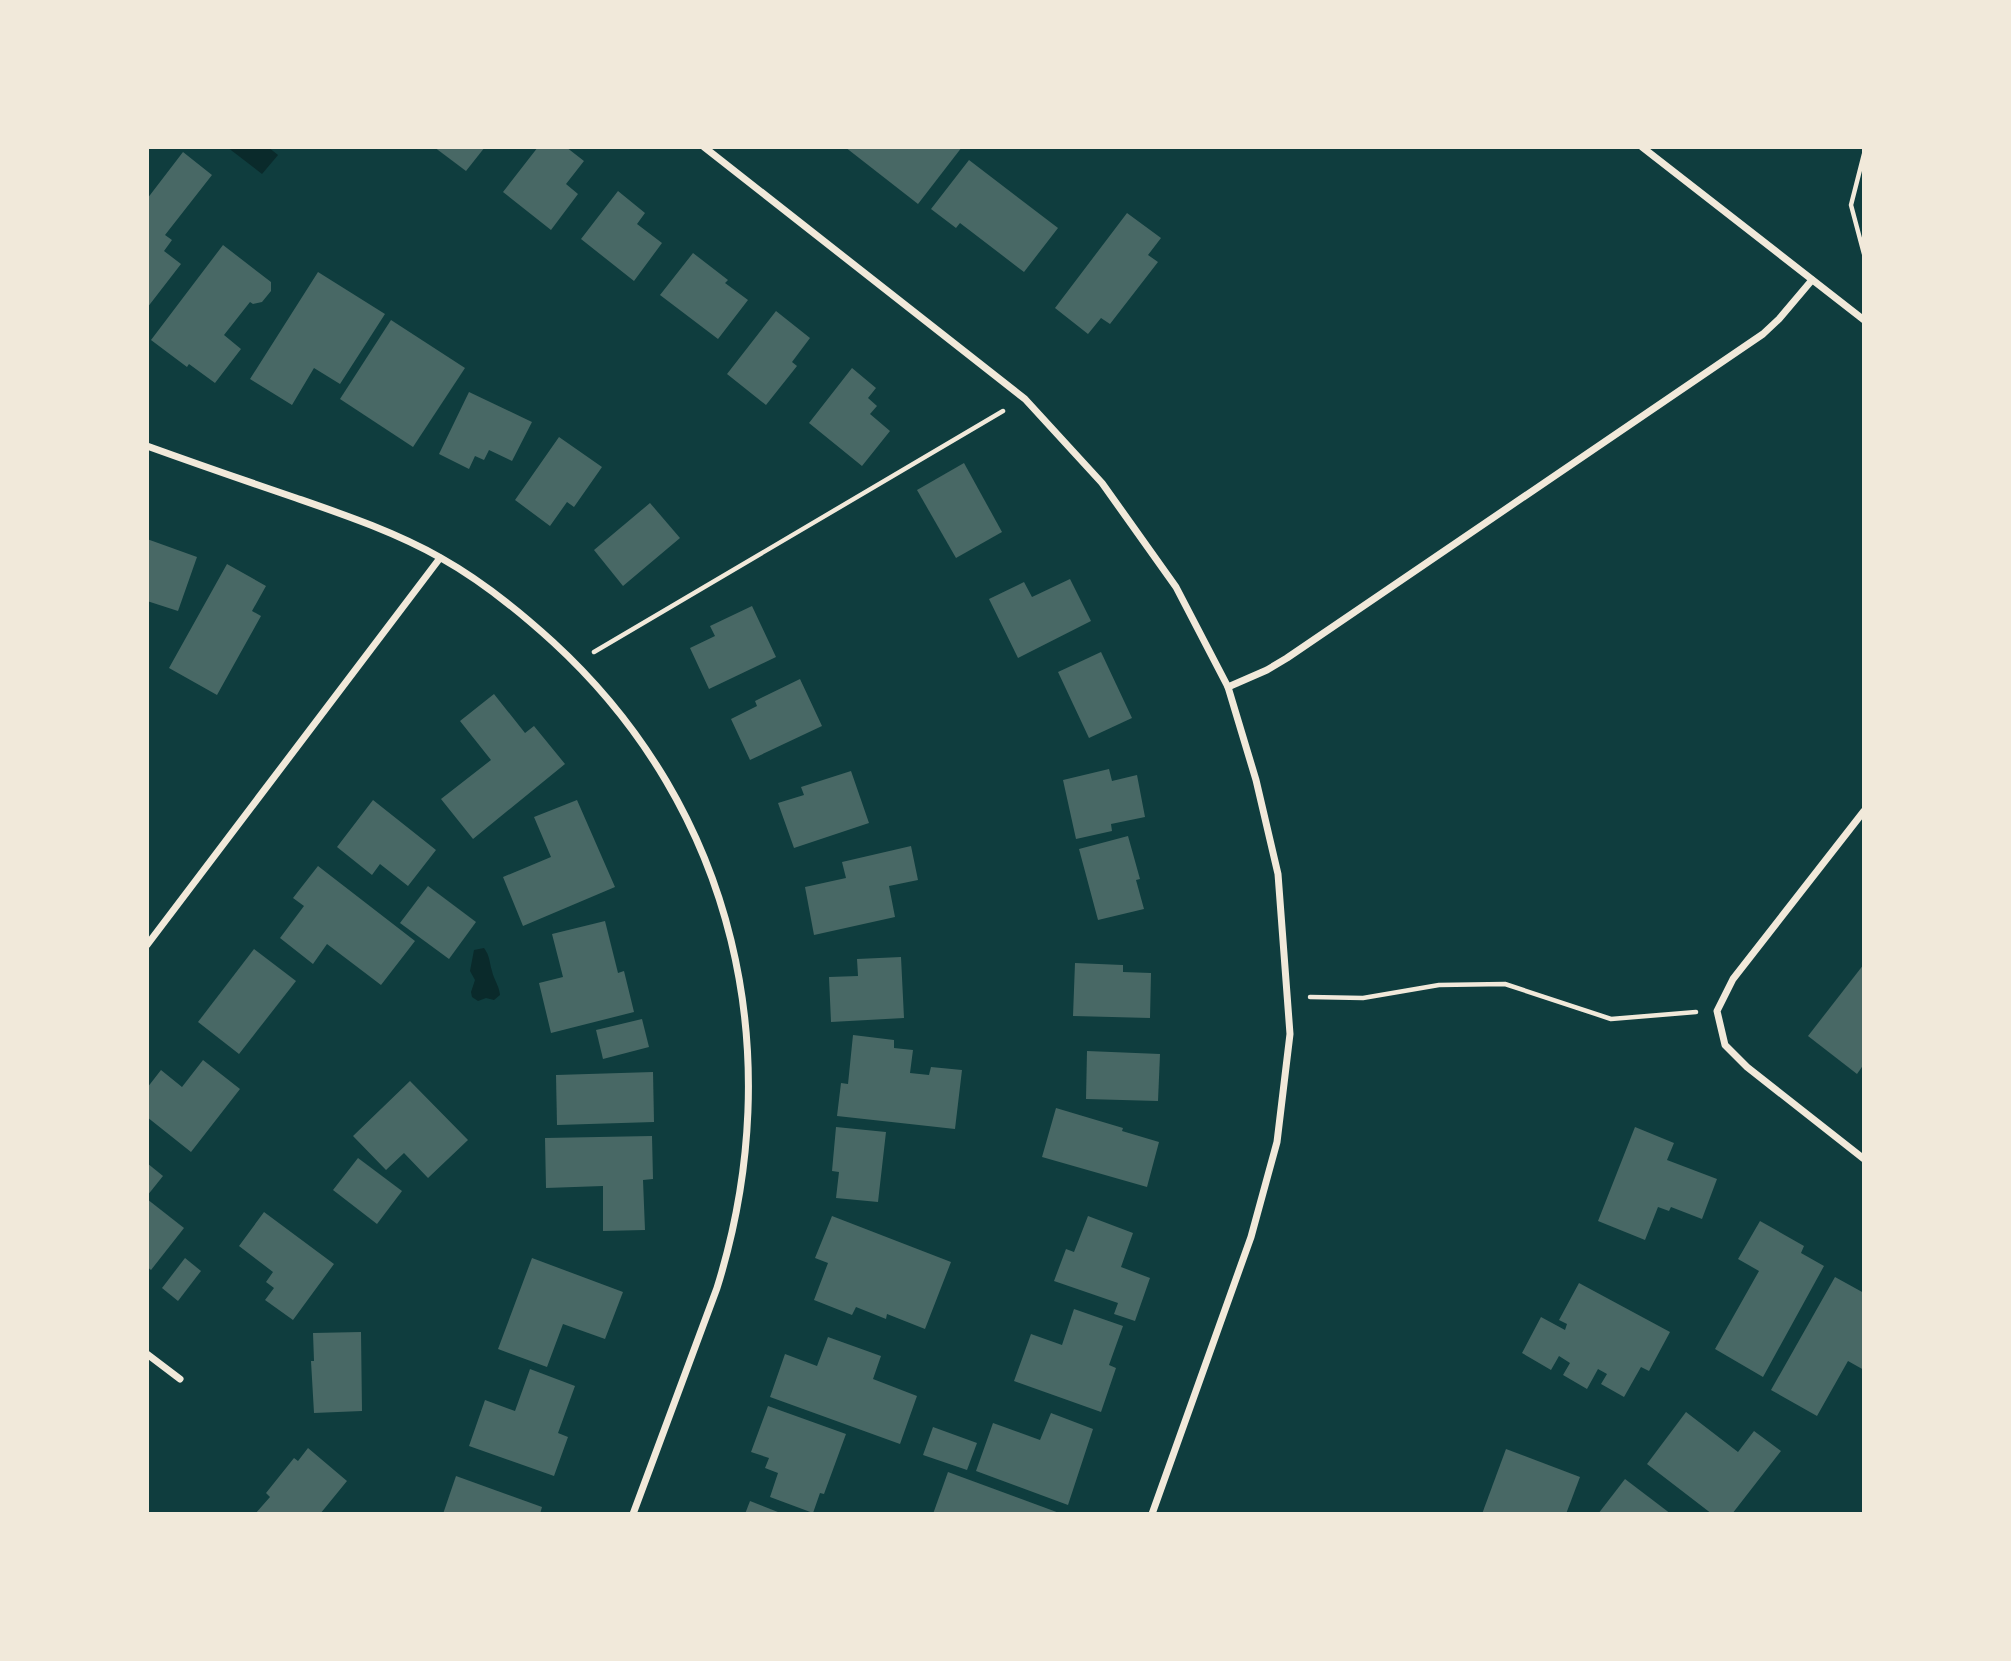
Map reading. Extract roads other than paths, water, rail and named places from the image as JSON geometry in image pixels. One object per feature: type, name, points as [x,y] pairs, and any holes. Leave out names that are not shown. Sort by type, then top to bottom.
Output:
[{"type":"street","points":[[704,147],[1025,399],[1102,483],[1176,587],[1228,687],[1256,780],[1278,874],[1290,1034],[1277,1142],[1251,1237],[1152,1514]]},
{"type":"street","points":[[1642,147],[1864,320]]},
{"type":"street","points":[[1228,687],[1287,658],[1763,334],[1812,279]]},
{"type":"street","points":[[147,446],[385,530],[440,558],[509,604],[601,690],[638,738],[694,834],[725,914],[738,968],[748,1050],[750,1094],[747,1140],[743,1183],[729,1251],[633,1514]]},
{"type":"street","points":[[147,945],[440,558]]},
{"type":"street","points":[[1864,811],[1733,979],[1717,1011],[1725,1045],[1747,1067],[1864,1158]]},
{"type":"street","points":[[147,1354],[180,1379]]},
{"type":"water","points":[[227,147],[268,147],[278,155],[262,174]]},
{"type":"water","points":[[484,948],[500,995],[494,1000],[486,998],[478,1001],[472,997],[475,980],[470,971],[474,950]]}]
